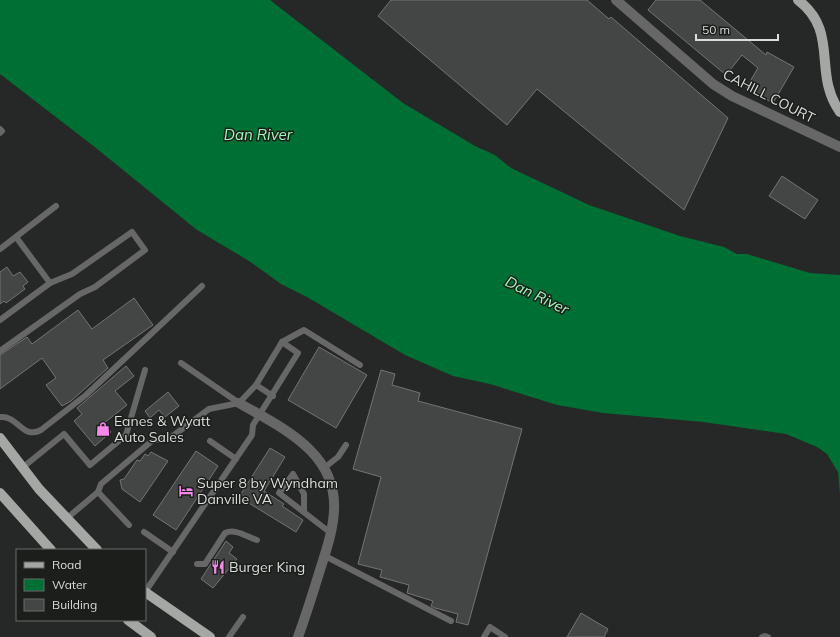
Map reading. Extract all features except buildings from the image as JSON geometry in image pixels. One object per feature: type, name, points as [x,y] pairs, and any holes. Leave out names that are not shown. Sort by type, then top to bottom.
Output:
[{"type":"main road","points":[[798,0],[810,11],[819,23],[823,34],[827,86],[832,99],[840,112]]},
{"type":"main road","points":[[0,438],[22,468],[66,519],[96,549]]},
{"type":"main road","points":[[0,492],[50,549]]},
{"type":"main road","points":[[146,593],[210,637]]},
{"type":"main road","points":[[129,621],[150,637]]},
{"type":"street","name":"CAHILL COURT","points":[[616,0],[713,84],[732,96],[840,147]]},
{"type":"street","points":[[239,403],[261,415],[302,443],[311,451],[324,468],[332,486],[334,501],[332,534],[298,637]]},
{"type":"lane","points":[[0,129],[2,131],[0,133]]},
{"type":"lane","points":[[0,250],[56,206]]},
{"type":"lane","points":[[0,320],[50,283],[72,274],[132,232],[145,250],[95,287],[80,294],[0,351]]},
{"type":"lane","points":[[16,237],[50,283]]},
{"type":"lane","points":[[0,417],[11,418],[25,432],[36,433],[41,430],[86,395],[202,286]]},
{"type":"lane","points":[[66,519],[98,492],[101,484],[153,440],[170,438],[209,409],[239,403],[256,386],[282,342],[304,330],[360,365]]},
{"type":"lane","points":[[146,591],[252,435],[253,425],[273,396],[298,353],[282,342]]},
{"type":"lane","points":[[181,363],[239,403]]},
{"type":"lane","points":[[22,468],[64,434],[90,464],[126,434],[145,370]]},
{"type":"lane","points":[[256,386],[273,396]]},
{"type":"lane","points":[[210,441],[236,459]]},
{"type":"lane","points":[[324,468],[338,457],[346,445]]},
{"type":"lane","points":[[304,512],[304,494],[293,474],[279,493],[332,534]]},
{"type":"lane","points":[[98,492],[129,525]]},
{"type":"lane","points":[[0,500],[12,507]]},
{"type":"lane","points":[[197,564],[205,564],[225,533],[229,531],[234,531],[257,540]]},
{"type":"lane","points":[[144,532],[173,552]]},
{"type":"lane","points":[[325,556],[451,621]]},
{"type":"lane","points":[[229,637],[243,617]]},
{"type":"lane","points":[[484,637],[490,627],[505,637]]},
{"type":"lane","points":[[762,637],[768,637]]},
{"type":"water","name":"Dan River","points":[[0,0],[270,0],[403,103],[475,146],[495,155],[511,168],[589,205],[680,236],[724,247],[737,254],[747,254],[810,273],[840,275],[840,494],[838,472],[827,454],[817,447],[786,434],[703,422],[603,413],[557,405],[490,384],[453,376],[405,355],[307,297],[281,284],[249,261],[197,230],[96,148],[0,74]]},
{"type":"place","name":"Eanes & Wyatt Auto Sales","points":[[103,429]]},
{"type":"place","name":"Super 8 by Wyndham Danville VA","points":[[186,491]]},
{"type":"place","name":"Burger King","points":[[218,567]]}]
